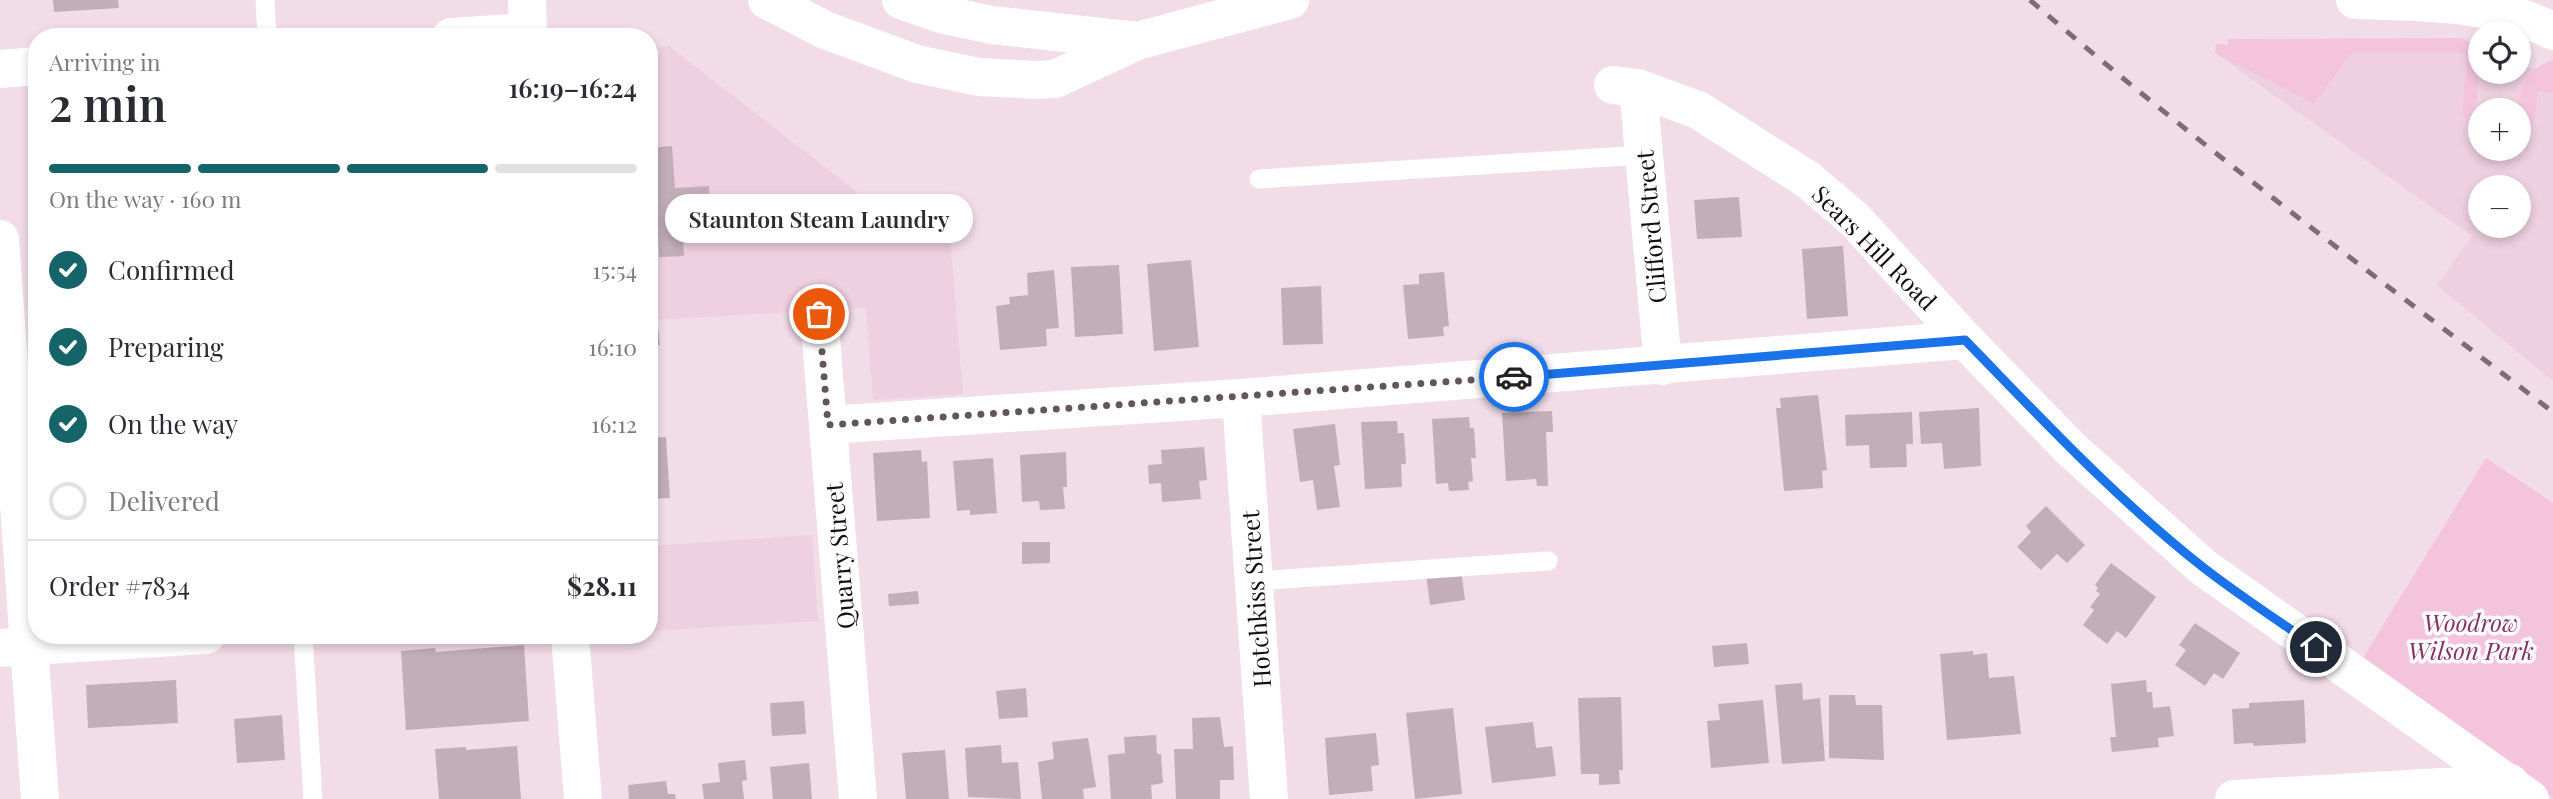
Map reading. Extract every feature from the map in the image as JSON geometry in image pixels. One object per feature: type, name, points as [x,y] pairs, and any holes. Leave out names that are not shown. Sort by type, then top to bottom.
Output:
[{"type":"street","points":[[767,0],[825,30],[884,54],[947,71],[988,78],[1055,79],[1137,41],[1290,0]]},
{"type":"street","points":[[901,0],[944,15],[992,25],[1137,41]]},
{"type":"street","points":[[2355,0],[2440,4],[2487,10],[2519,18],[2553,32]]},
{"type":"street","points":[[500,28],[528,23]]},
{"type":"street","points":[[0,69],[28,67]]},
{"type":"street","name":"Clifford Street","points":[[1626,87],[1643,155],[1663,366]]},
{"type":"street","name":"Sears Hill Road","points":[[1626,87],[1698,110],[1807,179],[1855,220],[1965,340],[2072,450],[2203,567],[2520,791]]},
{"type":"street","points":[[0,239],[14,647],[40,799]]},
{"type":"street","name":"Quarry Street","points":[[819,314],[858,799]]},
{"type":"street","points":[[828,425],[1241,398],[1965,340]]},
{"type":"street","name":"Hotchkiss Street","points":[[1241,398],[1269,799]]},
{"type":"street","points":[[14,647],[62,644]]},
{"type":"street","points":[[571,644],[583,799]]},
{"type":"street","points":[[2234,799],[2520,791]]},
{"type":"lane","points":[[265,0],[267,28]]},
{"type":"lane","points":[[1259,179],[1643,155]]},
{"type":"lane","points":[[1254,581],[1548,561]]},
{"type":"lane","points":[[304,644],[313,799]]},
{"type":"shaded area","points":[[669,46],[857,192],[860,221],[948,215],[963,394],[873,400],[866,308],[658,320],[658,47]]},
{"type":"shaded area","points":[[2215,53],[2468,53],[2468,84],[2531,84],[2531,67],[2553,77],[2553,381],[2437,285],[2471,238],[2531,238],[2531,175],[2468,175],[2468,233]]},
{"type":"shaded area","points":[[812,535],[818,621],[658,630],[658,545]]},
{"type":"green space","points":[[2462,38],[2468,42],[2468,84],[2478,84],[2477,98],[2468,98],[2468,120],[2462,115],[2467,57],[2464,53],[2351,53],[2314,104],[2215,53],[2216,44],[2228,45],[2228,39]]},
{"type":"green space","points":[[2553,60],[2553,93],[2538,91],[2534,124],[2531,128],[2531,98],[2520,98],[2525,84],[2531,84],[2531,74]]},
{"type":"green space","name":"Woodrow Wilson Park","points":[[2486,458],[2553,503],[2553,798],[2363,658]]},
{"type":"building","points":[[53,0],[118,0],[119,8],[54,12]]},
{"type":"building","points":[[672,146],[675,188],[709,186],[713,235],[683,237],[684,256],[659,257],[658,147]]},
{"type":"building","points":[[1739,197],[1742,237],[1697,239],[1694,200]]},
{"type":"building","points":[[1843,246],[1848,316],[1807,319],[1802,249]]},
{"type":"building","points":[[1191,260],[1199,347],[1154,351],[1147,264]]},
{"type":"building","points":[[1119,265],[1123,334],[1075,337],[1071,267]]},
{"type":"building","points":[[1054,270],[1059,328],[1046,329],[1047,346],[1000,350],[996,306],[1010,304],[1009,297],[1028,295],[1027,273]]},
{"type":"building","points":[[1444,272],[1449,326],[1443,327],[1444,336],[1408,339],[1403,285],[1419,284],[1419,274]]},
{"type":"building","points":[[1321,286],[1323,344],[1283,345],[1281,288]]},
{"type":"building","points":[[1818,395],[1827,470],[1822,471],[1823,488],[1784,491],[1776,408],[1781,408],[1780,398]]},
{"type":"building","points":[[1979,408],[1981,466],[1944,469],[1942,443],[1921,444],[1919,412]]},
{"type":"building","points":[[1552,411],[1553,432],[1546,432],[1548,486],[1537,486],[1536,479],[1506,481],[1502,413]]},
{"type":"building","points":[[1912,412],[1913,444],[1906,444],[1907,467],[1870,468],[1869,445],[1846,446],[1845,415]]},
{"type":"building","points":[[1469,417],[1470,428],[1474,428],[1476,458],[1471,458],[1473,481],[1468,482],[1469,490],[1449,491],[1448,483],[1436,484],[1432,419]]},
{"type":"building","points":[[1397,421],[1398,433],[1404,433],[1406,464],[1401,464],[1402,487],[1365,489],[1361,422]]},
{"type":"building","points":[[1335,424],[1340,465],[1334,466],[1340,507],[1317,510],[1313,480],[1300,482],[1293,429]]},
{"type":"building","points":[[658,437],[666,437],[670,498],[658,499]]},
{"type":"building","points":[[1204,447],[1207,480],[1199,481],[1201,499],[1162,502],[1161,483],[1149,484],[1148,465],[1162,464],[1161,450]]},
{"type":"building","points":[[921,450],[922,462],[927,461],[930,518],[877,521],[873,453]]},
{"type":"building","points":[[1066,452],[1067,487],[1063,487],[1065,509],[1040,510],[1039,501],[1022,502],[1020,455]]},
{"type":"building","points":[[993,458],[997,513],[970,515],[970,510],[957,511],[953,461]]},
{"type":"building","points":[[2046,506],[2085,545],[2067,563],[2057,554],[2041,570],[2017,547],[2031,532],[2026,526]]},
{"type":"building","points":[[1022,542],[1050,542],[1050,563],[1022,564]]},
{"type":"building","points":[[2111,563],[2156,597],[2126,638],[2117,631],[2107,644],[2083,625],[2094,610],[2090,607],[2100,594],[2095,585]]},
{"type":"building","points":[[1461,570],[1465,600],[1430,605],[1426,574]]},
{"type":"building","points":[[918,591],[919,604],[889,606],[888,594]]},
{"type":"building","points":[[2195,623],[2240,653],[2223,679],[2214,673],[2205,686],[2175,665],[2186,650],[2179,645]]},
{"type":"building","points":[[1747,643],[1749,664],[1714,667],[1712,646]]},
{"type":"building","points":[[524,645],[529,721],[406,730],[401,651],[435,648],[436,652]]},
{"type":"building","points":[[1973,651],[1973,655],[1987,653],[1989,678],[2014,676],[2021,734],[1947,740],[1940,654]]},
{"type":"building","points":[[176,680],[178,723],[88,728],[86,685]]},
{"type":"building","points":[[2146,680],[2147,692],[2152,692],[2153,708],[2170,706],[2174,736],[2158,738],[2159,747],[2112,752],[2110,737],[2116,737],[2111,684]]},
{"type":"building","points":[[1802,683],[1803,700],[1820,698],[1825,761],[1782,764],[1775,685]]},
{"type":"building","points":[[1026,688],[1028,717],[999,719],[996,691]]},
{"type":"building","points":[[1829,695],[1855,695],[1856,705],[1882,705],[1884,760],[1829,758]]},
{"type":"building","points":[[1621,697],[1623,770],[1619,770],[1620,784],[1599,785],[1599,774],[1581,774],[1578,698]]},
{"type":"building","points":[[1763,700],[1769,763],[1711,768],[1707,721],[1720,720],[1718,704]]},
{"type":"building","points":[[2304,700],[2306,743],[2254,746],[2253,743],[2234,744],[2232,709],[2249,708],[2249,703]]},
{"type":"building","points":[[804,701],[806,734],[772,736],[770,703]]},
{"type":"building","points":[[1453,708],[1462,794],[1415,799],[1406,713]]},
{"type":"building","points":[[282,715],[285,760],[237,763],[234,719]]},
{"type":"building","points":[[1220,717],[1224,747],[1233,746],[1234,780],[1220,780],[1220,799],[1176,799],[1174,749],[1193,749],[1192,718]]},
{"type":"building","points":[[1533,722],[1536,748],[1552,746],[1556,776],[1492,783],[1485,727]]},
{"type":"building","points":[[1376,733],[1379,765],[1371,766],[1373,791],[1329,795],[1325,738]]},
{"type":"building","points":[[1156,735],[1157,754],[1161,754],[1163,783],[1151,785],[1152,799],[1111,799],[1108,755],[1125,753],[1124,737]]},
{"type":"building","points":[[1088,738],[1096,787],[1083,789],[1084,799],[1042,799],[1038,762],[1054,759],[1052,742]]},
{"type":"building","points":[[1001,745],[1002,763],[1018,762],[1021,799],[968,797],[965,748]]},
{"type":"building","points":[[517,746],[521,799],[439,799],[435,749],[466,747],[466,750]]},
{"type":"building","points":[[945,750],[949,799],[906,799],[902,753]]},
{"type":"building","points":[[745,760],[747,780],[742,781],[744,799],[704,799],[702,784],[720,782],[718,763]]},
{"type":"building","points":[[809,763],[812,799],[773,799],[770,767]]},
{"type":"building","points":[[666,781],[668,794],[675,794],[676,799],[629,799],[628,785]]},
{"type":"railway","points":[[2030,0],[2158,107],[2354,261],[2553,412]]},
{"type":"way so far","points":[[819,314],[828,425],[1514,377]]},
{"type":"place","name":"Staunton Steam Laundry","points":[[819,314]]},
{"type":"route","points":[[1514,377],[1965,340],[2072,450],[2129,503],[2203,567],[2316,647]]}]
